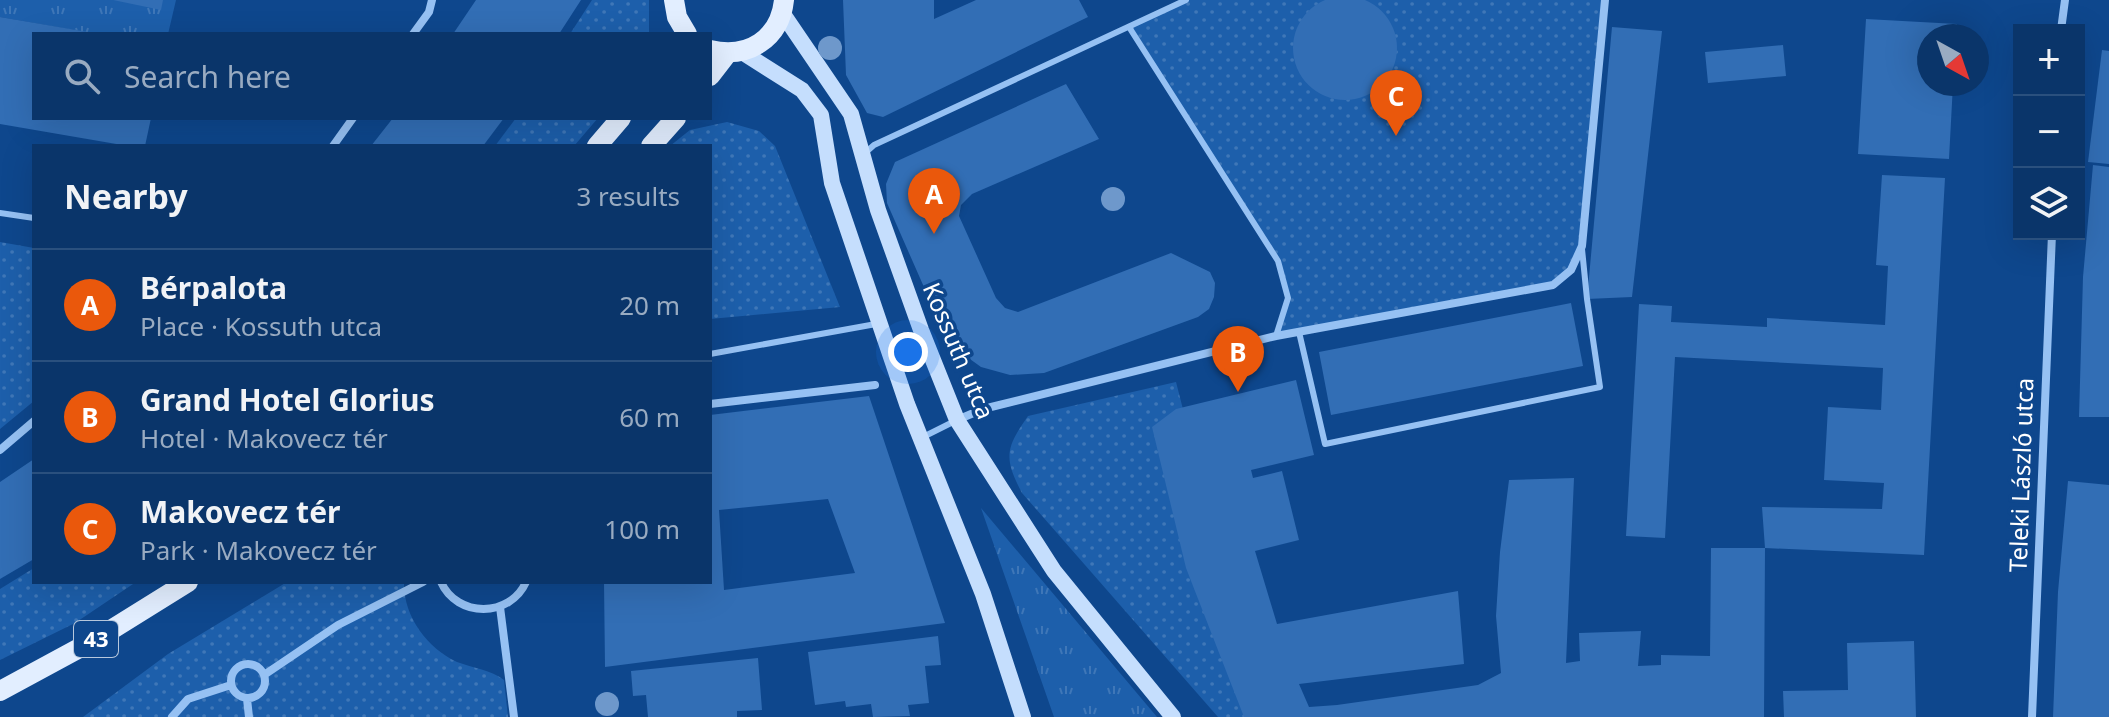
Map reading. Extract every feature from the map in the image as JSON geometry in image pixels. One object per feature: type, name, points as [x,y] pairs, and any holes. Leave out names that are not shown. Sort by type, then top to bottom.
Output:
[{"type":"main road","points":[[712,73],[726,52],[760,45],[774,31],[784,7]]},
{"type":"main road","name":"Kossuth utca","points":[[784,7],[851,114],[861,156],[921,330],[957,420],[1054,571],[1173,717]]},
{"type":"main road","points":[[726,52],[802,90],[821,115],[832,183],[921,438],[983,594],[1023,717]]},
{"type":"main road","points":[[599,144],[619,120]]},
{"type":"main road","points":[[653,144],[674,120]]},
{"type":"main road","name":"43","points":[[0,691],[98,638],[185,584]]},
{"type":"street","points":[[414,32],[429,12],[432,0]]},
{"type":"street","points":[[957,420],[983,409],[1276,336],[1553,285],[1571,270],[1582,246],[1605,0]]},
{"type":"street","points":[[2062,24],[2065,0]]},
{"type":"street","points":[[334,144],[352,120]]},
{"type":"street","name":"Teleki László utca","points":[[2032,717],[2052,240]]},
{"type":"street","points":[[712,404],[875,385]]},
{"type":"street","points":[[0,450],[32,423]]},
{"type":"street","points":[[264,675],[251,664],[240,665],[232,674],[231,685],[236,695],[247,699],[262,691],[264,675],[338,625],[419,584]]},
{"type":"street","points":[[442,584],[455,601],[469,608],[485,610],[500,607],[514,599],[525,584]]},
{"type":"street","points":[[500,607],[514,717]]},
{"type":"street","points":[[172,717],[188,699],[231,685]]},
{"type":"street","points":[[247,699],[249,717]]},
{"type":"lane","points":[[861,156],[874,145],[1186,0]]},
{"type":"lane","points":[[1129,27],[1278,261],[1288,298],[1276,336]]},
{"type":"lane","points":[[0,213],[32,218]]},
{"type":"lane","points":[[1299,332],[1325,444],[1600,387],[1582,246]]},
{"type":"lane","points":[[712,354],[880,323]]},
{"type":"lane","points":[[921,438],[957,420]]},
{"type":"green space","points":[[0,0],[176,0],[168,32],[86,32],[0,17]]},
{"type":"green space","points":[[592,0],[649,0],[649,32],[571,32]]},
{"type":"green space","points":[[1186,0],[1605,0],[1582,246],[1571,270],[1553,285],[1276,336],[1288,298],[1278,261],[1129,27]]},
{"type":"green space","points":[[514,120],[596,120],[576,144],[496,144]]},
{"type":"green space","points":[[727,122],[759,131],[775,146],[840,307],[712,319],[712,144],[672,144],[690,130]]},
{"type":"green space","points":[[0,242],[32,248],[32,403],[0,429]]},
{"type":"green space","points":[[1176,382],[1229,589],[1276,717],[1218,717],[1022,493],[1012,470],[1011,445],[1028,416]]},
{"type":"green space","points":[[981,508],[1157,717],[1054,717]]},
{"type":"green space","points":[[32,569],[32,584],[133,584],[75,623],[0,660],[0,589]]},
{"type":"green space","points":[[284,584],[404,584],[412,619],[427,640],[457,662],[488,671],[504,680],[508,717],[83,717],[168,654]]},
{"type":"building","points":[[1328,-1],[1362,-1],[1374,5],[1388,19],[1396,38],[1396,58],[1388,77],[1374,91],[1355,99],[1335,99],[1316,91],[1302,77],[1294,58],[1294,38],[1302,19],[1308,11]]},
{"type":"building","points":[[113,0],[163,0],[161,10]]},
{"type":"building","points":[[476,0],[581,0],[560,32],[454,32]]},
{"type":"building","points":[[843,0],[934,0],[934,19],[976,0],[1079,0],[1088,17],[883,117],[867,113],[846,75]]},
{"type":"building","points":[[0,17],[88,32],[32,32],[32,120],[151,120],[145,144],[116,144],[0,124]]},
{"type":"building","points":[[1866,19],[1957,24],[1917,24],[1917,96],[1952,96],[1949,159],[1858,154]]},
{"type":"building","points":[[1612,27],[1662,31],[1632,297],[1587,299]]},
{"type":"building","points":[[1783,45],[1786,76],[1708,83],[1705,52]]},
{"type":"building","points":[[2102,50],[2109,51],[2109,164],[2088,162]]},
{"type":"building","points":[[1066,84],[1099,139],[972,194],[961,205],[959,216],[996,298],[1005,308],[1018,312],[1171,253],[1210,272],[1215,283],[1214,297],[1209,309],[1198,317],[1044,373],[1010,375],[981,367],[949,344],[887,203],[886,184],[895,162]]},
{"type":"building","points":[[391,120],[502,120],[484,144],[373,144]]},
{"type":"building","points":[[2093,165],[2109,167],[2109,417],[2079,417],[2083,277]]},
{"type":"building","points":[[1882,175],[1945,178],[1924,555],[1765,548],[1762,507],[1882,509],[1884,483],[1824,480],[1828,407],[1881,410],[1883,368],[1675,357],[1665,538],[1626,536],[1639,304],[1672,306],[1671,322],[1767,327],[1767,318],[1885,325],[1888,266],[1876,265]]},
{"type":"building","points":[[1571,303],[1583,366],[1331,415],[1319,352]]},
{"type":"building","points":[[1296,380],[1314,455],[1251,470],[1253,478],[1282,471],[1299,540],[1255,551],[1277,624],[1458,591],[1464,664],[1299,684],[1309,707],[1478,685],[1501,673],[1496,616],[1509,480],[1574,478],[1566,663],[1580,661],[1579,633],[1641,631],[1638,666],[1661,665],[1661,655],[1710,656],[1711,548],[1765,548],[1764,717],[1244,717],[1186,568],[1152,427],[1176,409]]},
{"type":"building","points":[[869,396],[945,623],[605,667],[604,584],[712,584],[712,415]],"holes":[[[828,499],[855,573],[724,590],[719,510]]]},
{"type":"building","points":[[32,460],[32,560],[0,579],[0,482]]},
{"type":"building","points":[[2068,481],[2109,485],[2109,717],[2053,717],[2058,592]]},
{"type":"building","points":[[938,636],[941,665],[925,666],[929,703],[908,705],[910,716],[873,717],[871,704],[846,707],[845,701],[815,705],[808,652]]},
{"type":"building","points":[[1914,641],[1916,717],[1784,717],[1783,691],[1848,690],[1847,643]]},
{"type":"building","points":[[758,658],[762,710],[737,711],[737,717],[648,717],[646,695],[633,696],[631,671]]},
{"type":"place","name":"Makovecz tér","points":[[1396,136]]},
{"type":"place","name":"Bérpalota","points":[[934,234]]},
{"type":"place","name":"Grand Hotel Glorius","points":[[1238,392]]}]
